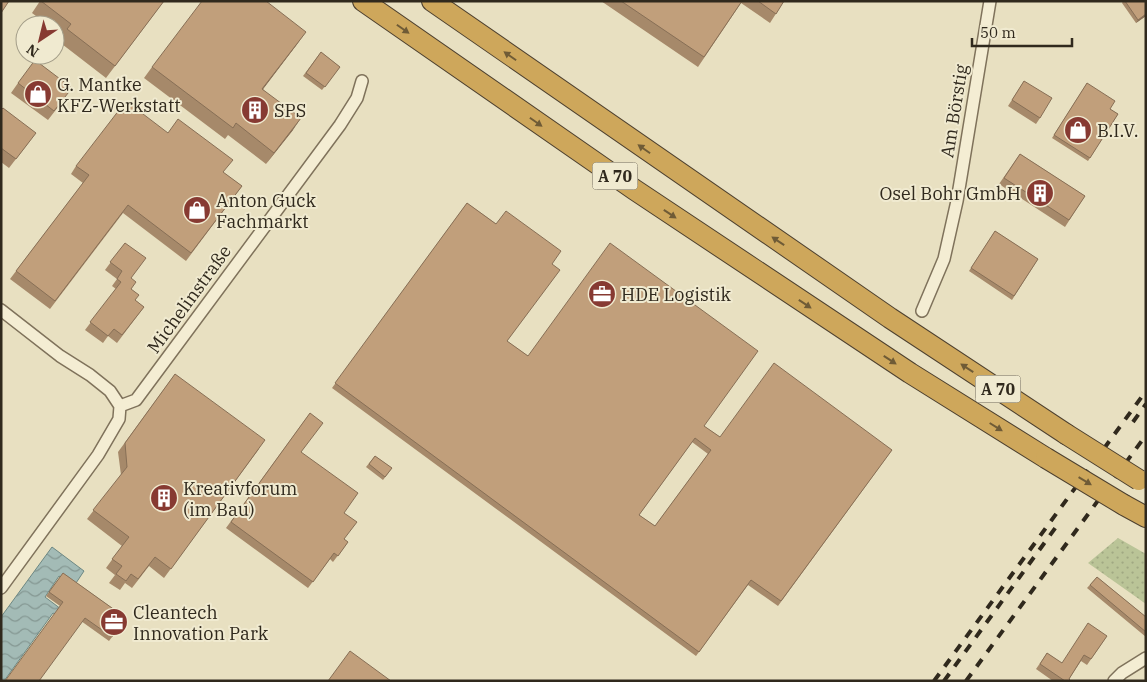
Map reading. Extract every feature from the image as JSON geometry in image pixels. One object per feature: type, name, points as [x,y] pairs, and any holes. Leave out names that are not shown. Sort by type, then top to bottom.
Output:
[{"type":"highway","name":"A 70","points":[[362,1],[635,190],[910,374],[1146,517]]},
{"type":"highway","name":"A 70","points":[[432,1],[890,318],[1142,482]]},
{"type":"street","name":"Am Börstig","points":[[922,311],[944,259],[958,194],[990,1]]},
{"type":"street","name":"Michelinstraße","points":[[120,406],[136,400],[340,124],[357,98],[362,81]]},
{"type":"street","points":[[1,310],[60,356],[90,375],[110,391],[120,406],[119,419],[103,448],[1,588]]},
{"type":"street","points":[[1114,681],[1122,673],[1146,658]]},
{"type":"green space","points":[[1118,538],[1146,554],[1146,604],[1088,563]]},
{"type":"water","points":[[52,547],[84,571],[74,586],[59,576],[45,597],[65,612],[61,617],[53,613],[4,681],[1,681],[1,617]]},
{"type":"building","points":[[1,1],[9,1],[1,13]]},
{"type":"building","points":[[41,1],[164,1],[115,66],[67,29],[71,24],[65,19],[65,15],[59,15]]},
{"type":"building","points":[[202,1],[266,1],[306,32],[262,89],[301,118],[274,153],[236,123],[233,128],[152,67]]},
{"type":"building","points":[[621,1],[742,1],[704,57]]},
{"type":"building","points":[[758,1],[784,1],[776,14]]},
{"type":"building","points":[[1125,1],[1146,1],[1146,14],[1138,20]]},
{"type":"building","points":[[321,52],[340,67],[325,87],[306,73]]},
{"type":"building","points":[[31,65],[42,65],[72,88],[54,111],[18,83]]},
{"type":"building","points":[[1024,81],[1052,98],[1040,118],[1012,100]]},
{"type":"building","points":[[1087,83],[1115,101],[1110,109],[1118,114],[1090,158],[1054,135]]},
{"type":"building","points":[[126,101],[168,133],[178,119],[233,160],[223,172],[242,186],[191,253],[128,205],[55,301],[16,271],[89,175],[76,166]]},
{"type":"building","points":[[3,108],[36,133],[16,159],[1,148],[1,110]]},
{"type":"building","name":"Osel Bohr GmbH","points":[[1020,154],[1085,196],[1069,220],[1004,178]]},
{"type":"building","points":[[467,203],[496,224],[506,211],[561,251],[552,264],[560,270],[507,341],[528,356],[610,243],[758,351],[704,426],[720,437],[774,363],[892,450],[781,601],[751,580],[699,652],[335,383]],"holes":[[[695,438],[711,450],[655,526],[639,515]]]},
{"type":"building","points":[[995,231],[1038,259],[1014,296],[971,268]]},
{"type":"building","points":[[125,243],[146,258],[131,278],[136,282],[131,289],[139,295],[135,300],[144,307],[122,335],[114,329],[108,336],[90,322],[121,282],[117,279],[122,271],[110,262]]},
{"type":"building","name":"Kreativforum (im Bau)","points":[[175,374],[265,440],[171,569],[155,557],[138,579],[131,574],[126,581],[116,574],[122,566],[112,559],[129,537],[93,510],[127,467],[125,443]]},
{"type":"building","points":[[310,413],[323,423],[301,452],[358,493],[344,513],[357,522],[344,539],[348,542],[338,556],[334,553],[313,582],[231,522]]},
{"type":"building","points":[[375,456],[392,468],[385,477],[369,464]]},
{"type":"building","points":[[63,573],[126,618],[112,637],[85,618],[39,681],[5,681],[63,602],[49,592]]},
{"type":"building","points":[[1097,577],[1146,617],[1146,632],[1090,585]]},
{"type":"building","points":[[1088,623],[1107,636],[1091,659],[1084,655],[1069,679],[1071,681],[1065,681],[1040,664],[1047,653],[1062,663]]},
{"type":"building","points":[[350,651],[391,681],[328,681]]},
{"type":"railway","points":[[934,681],[1146,391]]},
{"type":"railway","points":[[1133,422],[1146,404]]},
{"type":"railway","points":[[966,681],[1146,435]]},
{"type":"railway","points":[[944,681],[1056,527]]},
{"type":"place","name":"G. Mantke KFZ-Werkstatt","points":[[38,94]]},
{"type":"place","name":"SPS","points":[[255,110]]},
{"type":"place","name":"B.I.V.","points":[[1078,130]]},
{"type":"place","name":"Osel Bohr GmbH","points":[[1040,193]]},
{"type":"place","name":"Anton Guck Fachmarkt","points":[[197,210]]},
{"type":"place","name":"HDE Logistik","points":[[602,294]]},
{"type":"place","name":"Kreativforum (im Bau)","points":[[164,498]]},
{"type":"place","name":"Cleantech Innovation Park","points":[[114,622]]}]
